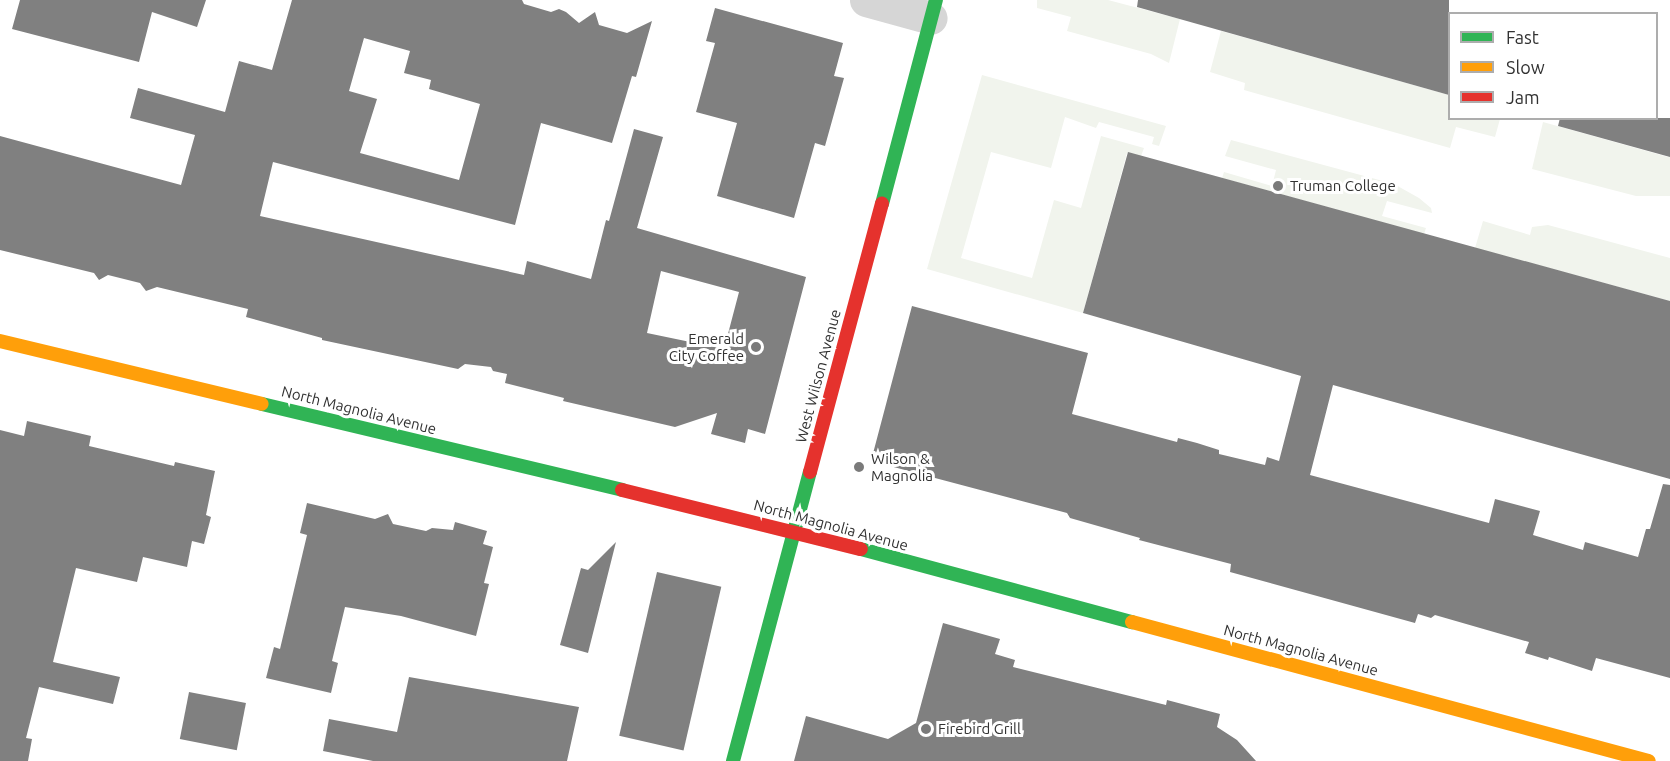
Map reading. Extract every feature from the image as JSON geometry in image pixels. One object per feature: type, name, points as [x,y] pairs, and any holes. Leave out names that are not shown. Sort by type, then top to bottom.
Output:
[{"type":"street","points":[[866,0],[934,9]]},
{"type":"street","name":"West Wilson Avenue","points":[[733,761],[934,9]]},
{"type":"street","name":"North Magnolia Avenue","points":[[0,341],[794,531],[1648,761]]},
{"type":"shaded area","points":[[1037,0],[1108,0],[1180,19],[1169,63],[1151,54],[1067,31],[1071,17],[1037,8]]},
{"type":"shaded area","points":[[1221,31],[1448,95],[1448,120],[1500,120],[1495,137],[1456,127],[1450,148],[1244,90],[1245,83],[1210,72]]},
{"type":"shaded area","points":[[982,75],[1166,126],[1159,146],[1152,144],[1154,137],[1099,122],[1096,128],[1065,117],[1051,168],[991,152],[961,258],[1032,278],[1054,200],[1081,208],[1101,136],[1144,148],[1141,156],[1127,153],[1083,313],[927,269]]},
{"type":"shaded area","points":[[1543,122],[1668,157],[1670,153],[1670,196],[1636,196],[1532,169]]},
{"type":"shaded area","points":[[1231,140],[1394,184],[1419,198],[1431,208],[1432,213],[1387,201],[1382,216],[1426,228],[1424,234],[1222,178],[1224,172],[1272,186],[1276,170],[1225,156]]},
{"type":"shaded area","points":[[1483,221],[1530,235],[1532,227],[1548,225],[1670,258],[1670,301],[1475,248]]},
{"type":"building","points":[[20,0],[206,0],[197,27],[152,12],[139,62],[12,29]]},
{"type":"building","points":[[292,0],[522,0],[524,4],[551,12],[559,9],[579,23],[595,12],[599,25],[627,33],[652,21],[636,77],[632,76],[612,143],[541,123],[515,225],[273,162],[260,216],[524,275],[527,261],[591,279],[606,220],[609,221],[634,129],[663,137],[637,228],[806,277],[765,434],[748,429],[745,443],[711,434],[717,413],[675,427],[563,401],[564,398],[505,383],[507,374],[493,371],[491,367],[465,364],[458,369],[322,340],[322,338],[246,317],[248,309],[157,287],[146,291],[140,283],[108,275],[99,280],[94,273],[0,250],[0,136],[181,185],[195,135],[130,118],[138,88],[225,112],[239,61],[272,70]],"holes":[[[364,38],[410,51],[404,73],[431,80],[429,89],[480,104],[459,180],[360,153],[377,99],[349,91]],[[661,271],[739,292],[724,349],[647,333]]]},
{"type":"building","points":[[1138,0],[1449,0],[1448,95],[1137,7]]},
{"type":"building","points":[[715,8],[843,43],[834,76],[844,78],[825,146],[815,143],[794,218],[717,196],[737,123],[696,112],[715,43],[706,41]]},
{"type":"building","points":[[1670,118],[1670,157],[1558,126],[1560,120]]},
{"type":"building","points":[[1128,152],[1670,301],[1670,479],[1333,385],[1310,475],[1489,523],[1495,499],[1540,511],[1533,535],[1583,550],[1585,542],[1638,557],[1646,529],[1650,529],[1663,484],[1670,485],[1670,678],[1596,658],[1592,671],[1549,657],[1548,660],[1525,653],[1529,642],[1435,615],[1431,618],[1418,614],[1415,623],[1230,572],[1231,564],[1139,540],[1140,538],[1070,518],[1067,513],[871,461],[912,306],[1088,353],[1072,414],[1177,442],[1178,438],[1197,443],[1219,450],[1219,454],[1265,465],[1267,457],[1279,461],[1301,376],[1083,313]]},
{"type":"building","points":[[27,421],[91,436],[89,446],[174,466],[175,462],[215,471],[206,515],[211,517],[204,544],[192,541],[187,567],[143,557],[137,582],[76,568],[53,662],[120,677],[113,704],[39,687],[26,738],[32,739],[28,761],[0,761],[0,430],[24,436]]},
{"type":"building","points":[[307,503],[375,519],[388,514],[393,524],[426,531],[432,528],[453,530],[455,522],[487,531],[483,544],[493,547],[484,583],[489,584],[476,636],[401,616],[345,607],[332,661],[338,663],[331,693],[266,678],[274,647],[280,649],[307,535],[300,533]]},
{"type":"building","points":[[616,542],[588,653],[560,645],[581,568],[588,570]]},
{"type":"building","points":[[657,572],[721,587],[684,751],[619,736]]},
{"type":"building","points":[[943,623],[1000,639],[995,654],[1015,660],[1013,667],[1166,705],[1167,700],[1220,714],[1217,727],[1237,740],[1256,761],[794,761],[806,716],[888,739],[916,723]]},
{"type":"building","points":[[409,677],[579,707],[567,761],[373,761],[323,751],[329,719],[397,732]]},
{"type":"building","points":[[189,692],[246,703],[237,750],[180,739]]},
{"type":"traffic: fast","points":[[882,204],[936,0]]},
{"type":"traffic: fast","points":[[262,404],[622,490]]},
{"type":"traffic: fast","points":[[733,761],[810,472]]},
{"type":"traffic: fast","points":[[861,549],[1132,622]]},
{"type":"traffic: slow","points":[[0,341],[262,404]]},
{"type":"traffic: slow","points":[[1132,622],[1649,761]]},
{"type":"traffic: jam","points":[[810,472],[882,204]]},
{"type":"traffic: jam","points":[[622,490],[861,549]]},
{"type":"place","name":"Truman College","points":[[1278,186]]},
{"type":"place","name":"Emerald City Coffee","points":[[756,347]]},
{"type":"place","name":"Wilson & Magnolia","points":[[859,467]]},
{"type":"place","name":"Firebird Grill","points":[[926,729]]}]
